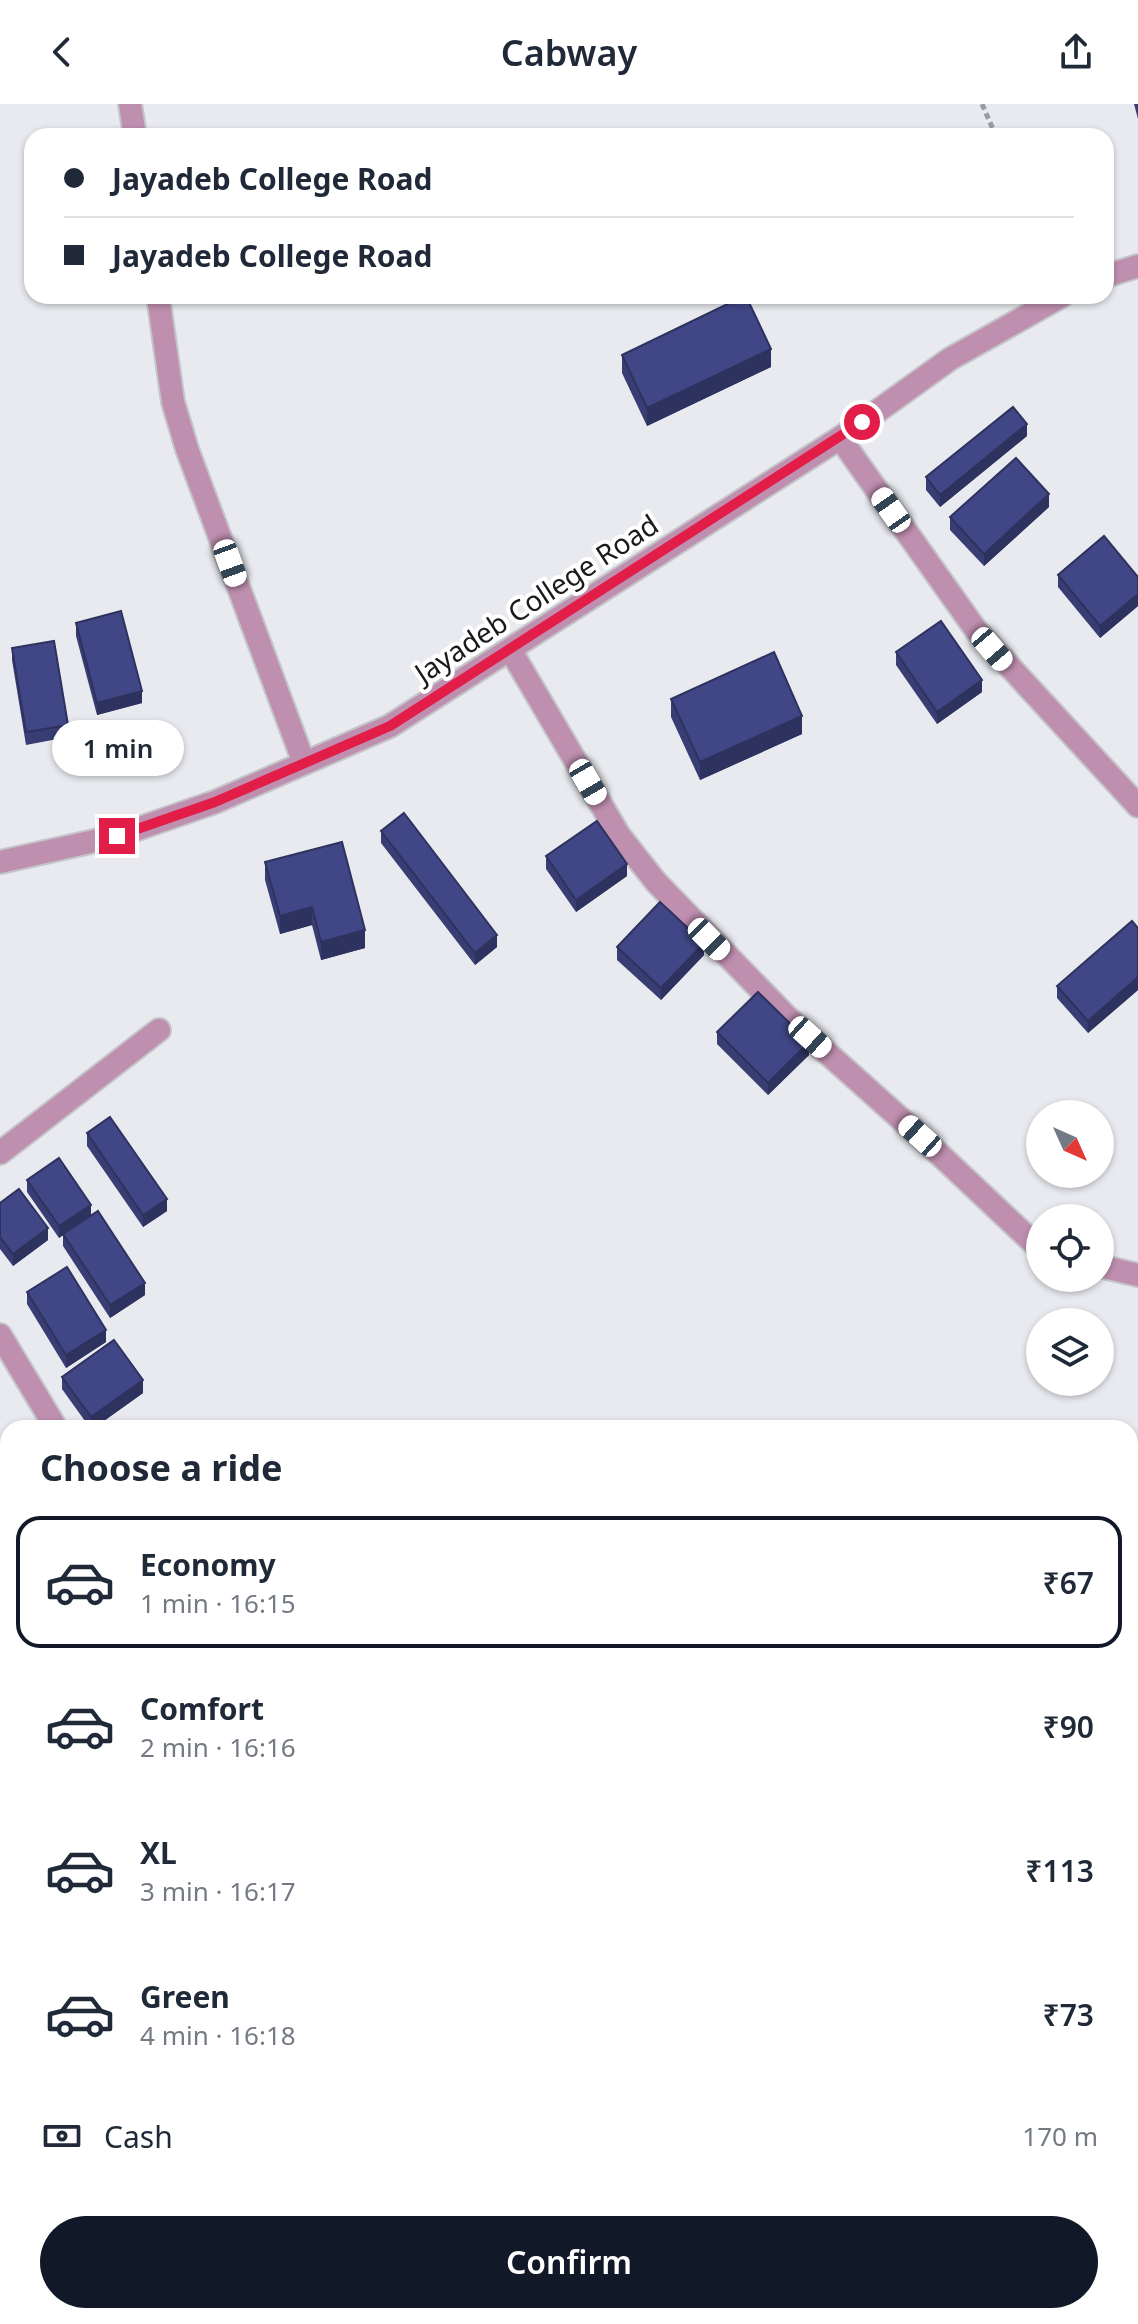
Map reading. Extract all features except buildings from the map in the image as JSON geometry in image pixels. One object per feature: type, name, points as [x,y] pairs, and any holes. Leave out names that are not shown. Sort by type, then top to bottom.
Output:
[{"type":"street","points":[[130,104],[134,128]]},
{"type":"street","points":[[1114,274],[1138,266]]},
{"type":"street","points":[[159,304],[163,349],[180,426],[304,763]]},
{"type":"street","name":"Jayadeb College Road","points":[[0,862],[117,836],[215,802],[390,726],[840,438],[950,359],[1048,304]]},
{"type":"street","points":[[840,438],[976,630],[1138,806]]},
{"type":"street","points":[[511,651],[619,835],[656,882],[787,1017],[1026,1236]]},
{"type":"street","points":[[0,1153],[159,1030]]},
{"type":"street","points":[[1114,1269],[1138,1275]]},
{"type":"street","points":[[0,1335],[51,1420]]},
{"type":"path","points":[[982,104],[992,128]]},
{"type":"route","points":[[117,836],[215,802],[390,726],[511,651],[862,422]]}]
